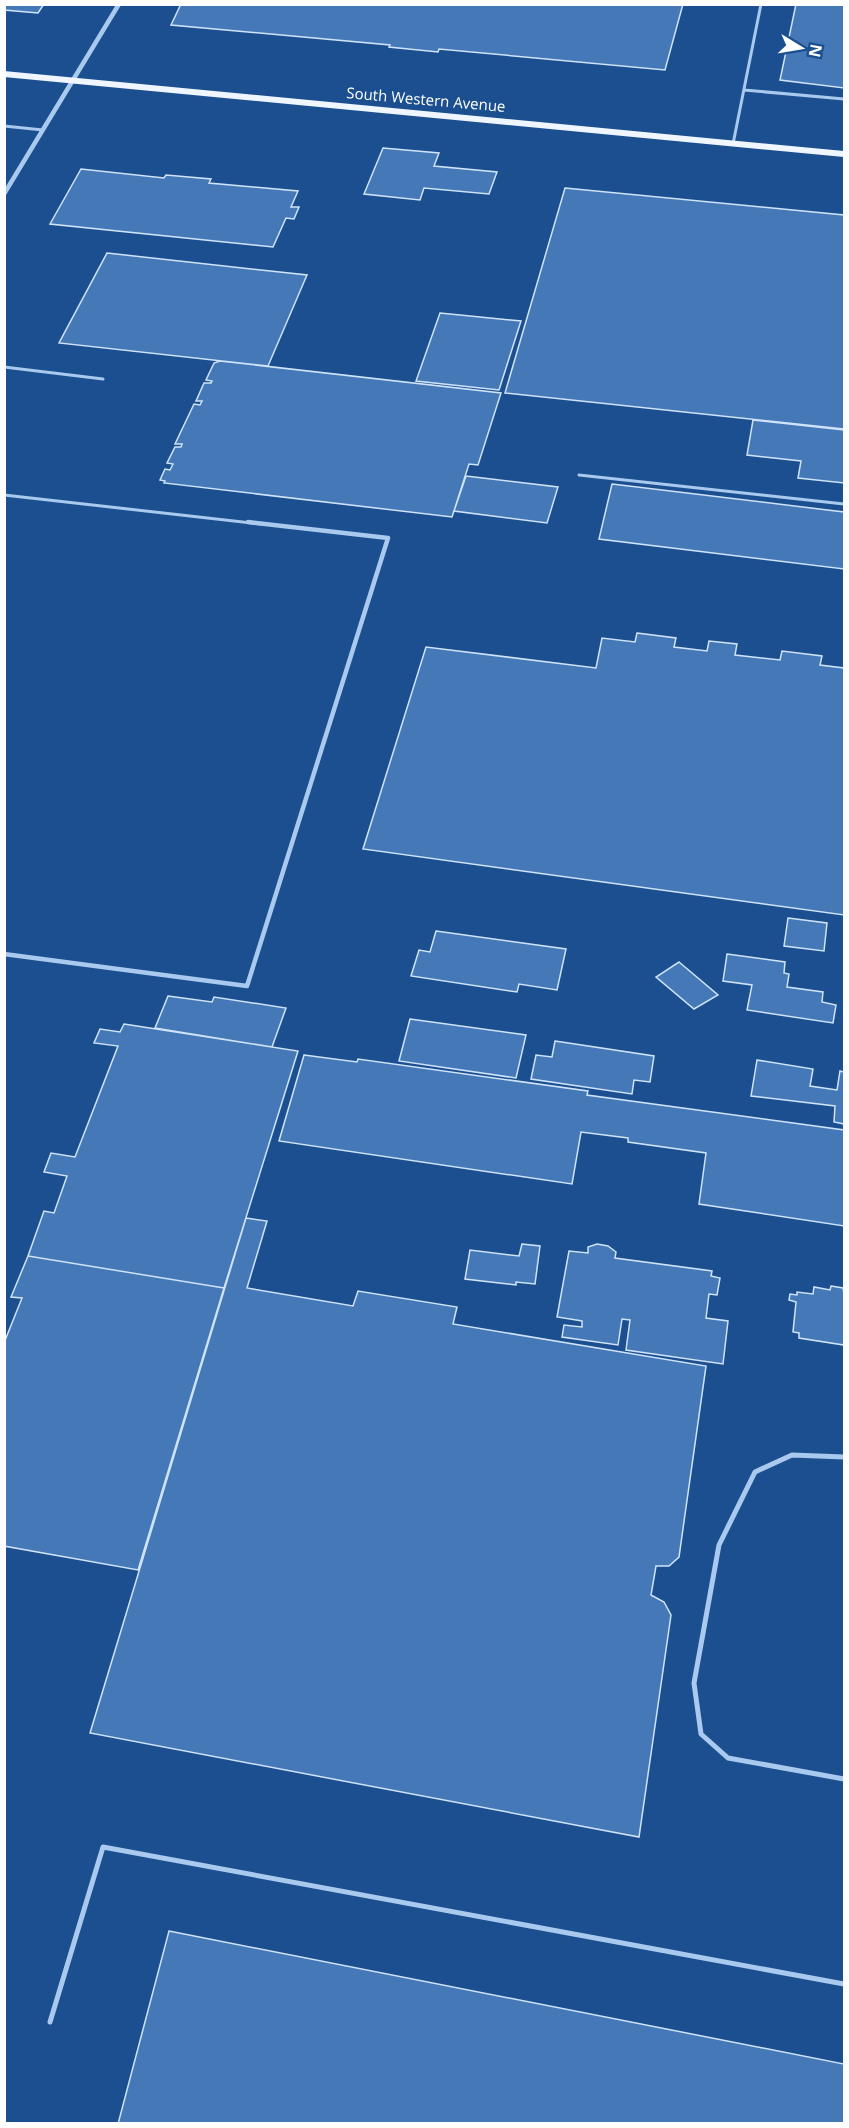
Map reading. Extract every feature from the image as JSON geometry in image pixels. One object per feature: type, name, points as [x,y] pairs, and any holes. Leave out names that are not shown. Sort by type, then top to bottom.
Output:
[{"type":"main road","name":"South Western Avenue","points":[[4,74],[844,154]]},
{"type":"street","points":[[4,194],[119,4]]},
{"type":"lane","points":[[733,144],[761,4]]},
{"type":"lane","points":[[744,90],[844,99]]},
{"type":"lane","points":[[4,126],[43,130]]},
{"type":"lane","points":[[4,367],[104,379]]},
{"type":"lane","points":[[579,475],[844,504]]},
{"type":"lane","points":[[4,495],[388,538],[247,986],[4,954]]},
{"type":"lane","points":[[844,1457],[792,1455],[755,1472],[719,1545],[694,1683],[702,1734],[728,1758],[844,1779]]},
{"type":"lane","points":[[50,2022],[103,1847],[844,1984]]},
{"type":"building","points":[[4,4],[44,4],[38,13],[4,10]]},
{"type":"building","points":[[181,4],[683,4],[665,70],[439,49],[438,52],[389,47],[390,45],[171,25]]},
{"type":"building","points":[[796,4],[844,4],[844,88],[780,80]]},
{"type":"building","points":[[383,148],[439,153],[434,166],[497,172],[489,194],[424,188],[420,200],[364,194]]},
{"type":"building","points":[[81,169],[164,178],[166,175],[211,179],[209,183],[298,191],[291,207],[299,207],[294,219],[286,218],[273,247],[50,224]]},
{"type":"building","points":[[565,188],[844,215],[844,429],[505,393]]},
{"type":"building","points":[[107,253],[307,275],[268,366],[59,343]]},
{"type":"building","points":[[440,313],[521,321],[499,390],[416,381]]},
{"type":"building","points":[[220,361],[501,393],[478,465],[469,464],[452,517],[164,483],[165,481],[160,480],[165,469],[170,470],[173,464],[167,463],[175,447],[181,447],[182,444],[175,444],[194,404],[200,405],[202,401],[196,401],[204,383],[212,381],[206,380],[214,363]]},
{"type":"building","points":[[753,420],[844,430],[844,483],[798,478],[801,461],[747,455]]},
{"type":"building","points":[[466,476],[558,487],[547,523],[454,511]]},
{"type":"building","points":[[612,484],[844,512],[844,569],[599,539]]},
{"type":"building","points":[[637,633],[676,638],[674,647],[707,651],[709,641],[737,644],[735,655],[780,660],[782,651],[822,656],[820,665],[844,668],[844,915],[363,849],[426,647],[596,668],[602,638],[635,642]]},
{"type":"building","points":[[788,918],[827,923],[824,951],[784,946]]},
{"type":"building","points":[[436,931],[566,949],[557,990],[519,984],[517,992],[411,976],[419,950],[430,952]]},
{"type":"building","points":[[727,954],[785,962],[784,973],[789,974],[787,987],[823,992],[822,1002],[836,1005],[833,1023],[747,1010],[752,985],[723,981]]},
{"type":"building","points":[[679,962],[718,995],[694,1009],[656,977]]},
{"type":"building","points":[[168,996],[212,1002],[214,997],[286,1008],[272,1047],[155,1028]]},
{"type":"building","points":[[410,1019],[526,1035],[516,1078],[399,1061]]},
{"type":"building","points":[[124,1024],[298,1051],[224,1288],[28,1256],[44,1211],[54,1213],[67,1176],[44,1172],[51,1153],[75,1157],[118,1046],[94,1043],[100,1029],[120,1032]]},
{"type":"building","points":[[555,1041],[654,1056],[650,1082],[634,1080],[632,1094],[531,1079],[536,1055],[552,1057]]},
{"type":"building","points":[[304,1055],[357,1062],[358,1059],[588,1091],[587,1095],[844,1130],[844,1226],[699,1204],[706,1153],[628,1142],[628,1138],[581,1132],[572,1184],[279,1141]]},
{"type":"building","points":[[757,1060],[813,1069],[810,1086],[837,1090],[840,1071],[844,1072],[844,1124],[834,1122],[835,1106],[751,1096]]},
{"type":"building","points":[[246,1218],[267,1221],[247,1288],[353,1306],[358,1291],[457,1307],[453,1324],[706,1366],[679,1557],[669,1566],[656,1566],[651,1595],[664,1602],[671,1615],[639,1837],[90,1733]]},
{"type":"building","points":[[522,1244],[540,1246],[535,1284],[516,1282],[516,1285],[465,1279],[470,1250],[519,1256]]},
{"type":"building","points":[[597,1244],[608,1246],[616,1252],[615,1258],[712,1271],[711,1276],[720,1278],[717,1295],[709,1294],[706,1318],[728,1321],[723,1364],[626,1350],[630,1320],[622,1319],[618,1345],[562,1337],[564,1325],[582,1327],[582,1321],[557,1317],[569,1251],[588,1253],[588,1247]]},
{"type":"building","points":[[28,1256],[224,1288],[138,1570],[4,1546],[4,1343],[22,1298],[11,1297]]},
{"type":"building","points":[[831,1286],[843,1288],[844,1345],[799,1338],[799,1333],[793,1332],[796,1302],[789,1300],[790,1294],[797,1295],[797,1292],[813,1294],[814,1287],[830,1290]]},
{"type":"building","points":[[169,1931],[844,2064],[844,2124],[118,2124]]}]
